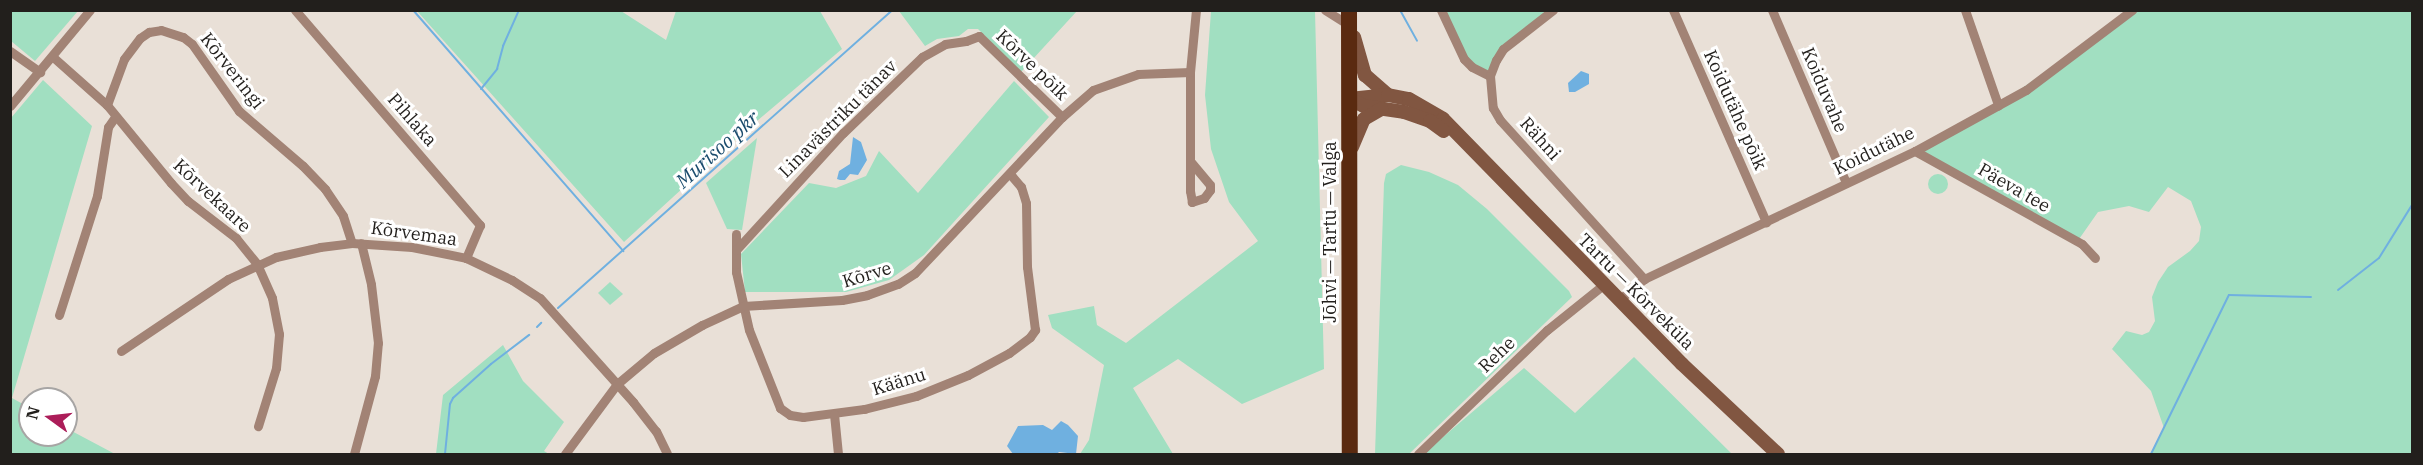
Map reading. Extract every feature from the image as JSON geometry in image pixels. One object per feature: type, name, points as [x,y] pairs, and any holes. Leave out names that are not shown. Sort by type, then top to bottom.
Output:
[{"type":"highway","name":"Jõhvi — Tartu — Valga","points":[[1349,17],[1350,454]]},
{"type":"main road","points":[[1349,17],[1365,75],[1388,95]]},
{"type":"main road","name":"Tartu — Kõrveküla","points":[[1350,99],[1388,95],[1409,99],[1429,109],[1457,132],[1473,152],[1603,285],[1778,454]]},
{"type":"main road","name":"Tartu — Kõrveküla","points":[[1350,99],[1364,106],[1404,112],[1430,121],[1473,152]]},
{"type":"main road","points":[[1350,154],[1357,130],[1364,119],[1381,109]]},
{"type":"street","points":[[10,106],[90,10]]},
{"type":"street","name":"Pihlaka","points":[[295,10],[480,225],[466,258]]},
{"type":"street","points":[[1190,161],[1210,185],[1204,198],[1192,202],[1190,161],[1190,72],[1196,10]]},
{"type":"street","points":[[1325,10],[1349,17]]},
{"type":"street","points":[[1442,10],[1464,59],[1472,67],[1490,76],[1503,49],[1552,10]]},
{"type":"street","name":"Koidutähe põik","points":[[1673,10],[1766,222]]},
{"type":"street","name":"Koiduvahe","points":[[1772,10],[1846,183]]},
{"type":"street","points":[[1965,10],[1998,105]]},
{"type":"street","name":"Koidutähe","points":[[1619,300],[1644,279],[1915,151],[1998,105],[2049,74],[2132,10]]},
{"type":"street","name":"Kõrveringi","points":[[108,105],[124,59],[140,38],[148,32],[161,30],[183,37],[192,44],[239,111],[303,166],[325,189],[343,216],[371,284],[378,344],[375,376],[354,454]]},
{"type":"street","name":"Kõrve põik","points":[[979,36],[1062,117]]},
{"type":"street","name":"Linavästriku tänav","points":[[736,250],[843,133],[922,57],[945,44],[966,41],[979,36]]},
{"type":"street","points":[[10,51],[40,72]]},
{"type":"street","name":"Kõrvekaare","points":[[52,57],[108,105],[115,117],[171,183],[188,201],[236,238],[257,264],[273,298],[279,333],[276,368],[258,426]]},
{"type":"street","name":"Kõrve","points":[[565,454],[616,384],[672,342],[743,306],[842,300],[898,284],[933,257],[1062,117],[1093,90],[1115,80],[1137,74],[1190,72]]},
{"type":"street","name":"Rähni","points":[[1490,76],[1490,96],[1500,120],[1644,279]]},
{"type":"street","points":[[59,315],[97,196],[108,127],[115,117]]},
{"type":"street","name":"Päeva tee","points":[[1915,151],[2082,244],[2095,258]]},
{"type":"street","name":"Käänu","points":[[736,234],[736,272],[743,306],[761,367],[780,408],[790,415],[803,417],[834,414],[916,396],[968,375],[1009,353],[1030,337],[1035,330],[1027,267],[1026,203],[1021,188],[1011,175]]},
{"type":"street","name":"Kõrvemaa","points":[[121,351],[228,279],[257,264],[320,246],[356,243],[412,247],[466,258],[512,280],[540,298],[616,384]]},
{"type":"street","name":"Rehe","points":[[1418,454],[1548,330],[1603,285]]},
{"type":"street","points":[[616,384],[656,431],[667,454]]},
{"type":"street","points":[[834,414],[838,454]]},
{"type":"green space","points":[[10,11],[78,11],[35,61],[11,41]]},
{"type":"green space","points":[[417,11],[621,11],[666,40],[676,11],[820,11],[842,49],[744,132],[624,242]]},
{"type":"green space","points":[[899,11],[1077,11],[1021,72],[978,29],[968,29],[959,36],[937,39],[925,46]]},
{"type":"green space","points":[[1211,11],[1315,11],[1324,369],[1242,404],[1178,359],[1133,388],[1173,454],[1080,454],[1089,440],[1104,365],[1052,328],[1048,315],[1094,306],[1097,325],[1126,343],[1258,241],[1229,202],[1211,149],[1205,95]]},
{"type":"green space","points":[[1441,11],[1543,11],[1546,16],[1503,49],[1490,76],[1472,67]]},
{"type":"green space","points":[[2132,11],[2412,11],[2412,454],[2151,454],[2164,428],[2151,391],[2112,349],[2126,331],[2142,335],[2149,332],[2155,321],[2152,297],[2158,282],[2168,267],[2190,251],[2199,241],[2201,227],[2191,201],[2168,187],[2149,212],[2129,206],[2098,212],[2077,242],[1915,151],[1998,105]]},
{"type":"green space","points":[[43,80],[92,126],[12,398],[18,401],[18,447],[78,447],[78,434],[115,454],[11,454],[11,118]]},
{"type":"green space","points":[[1014,81],[1049,117],[924,255],[889,280],[846,292],[745,292],[741,254],[809,183],[836,188],[866,176],[879,151],[918,193]]},
{"type":"green space","points":[[757,138],[742,230],[727,229],[706,183]]},
{"type":"green space","points":[[1401,165],[1429,172],[1458,185],[1487,209],[1569,291],[1572,297],[1409,454],[1375,454],[1384,183],[1386,174]]},
{"type":"green space","points":[[1938,174],[1945,177],[1948,184],[1945,191],[1938,194],[1931,191],[1928,184],[1931,177]]},
{"type":"green space","points":[[610,282],[623,294],[610,305],[598,293]]},
{"type":"green space","points":[[503,345],[523,381],[564,422],[544,451],[549,454],[436,454],[443,395]]},
{"type":"green space","points":[[1634,357],[1732,454],[1423,454],[1524,368],[1575,413]]},
{"type":"water","points":[[1581,71],[1589,74],[1589,84],[1575,92],[1569,92],[1568,83]]},
{"type":"water","points":[[853,137],[861,142],[867,160],[858,175],[850,174],[845,180],[837,179],[839,171],[850,164]]},
{"type":"water","points":[[1061,421],[1078,436],[1076,454],[1059,452],[1057,454],[1013,454],[1007,446],[1018,426],[1043,425],[1052,430]]},
{"type":"waterway","points":[[413,10],[623,251]]},
{"type":"waterway","points":[[481,89],[497,69],[503,46],[519,10]]},
{"type":"waterway","name":"Murisoo pkr","points":[[558,308],[893,10]]},
{"type":"waterway","points":[[1400,10],[1417,41]]},
{"type":"waterway","points":[[2338,290],[2379,258],[2412,205]]},
{"type":"waterway","points":[[2151,454],[2229,295],[2311,297]]},
{"type":"waterway","name":"Murisoo pkr","points":[[537,327],[541,323]]},
{"type":"waterway","name":"Murisoo pkr","points":[[445,454],[450,404],[453,398],[491,364],[529,335]]}]
